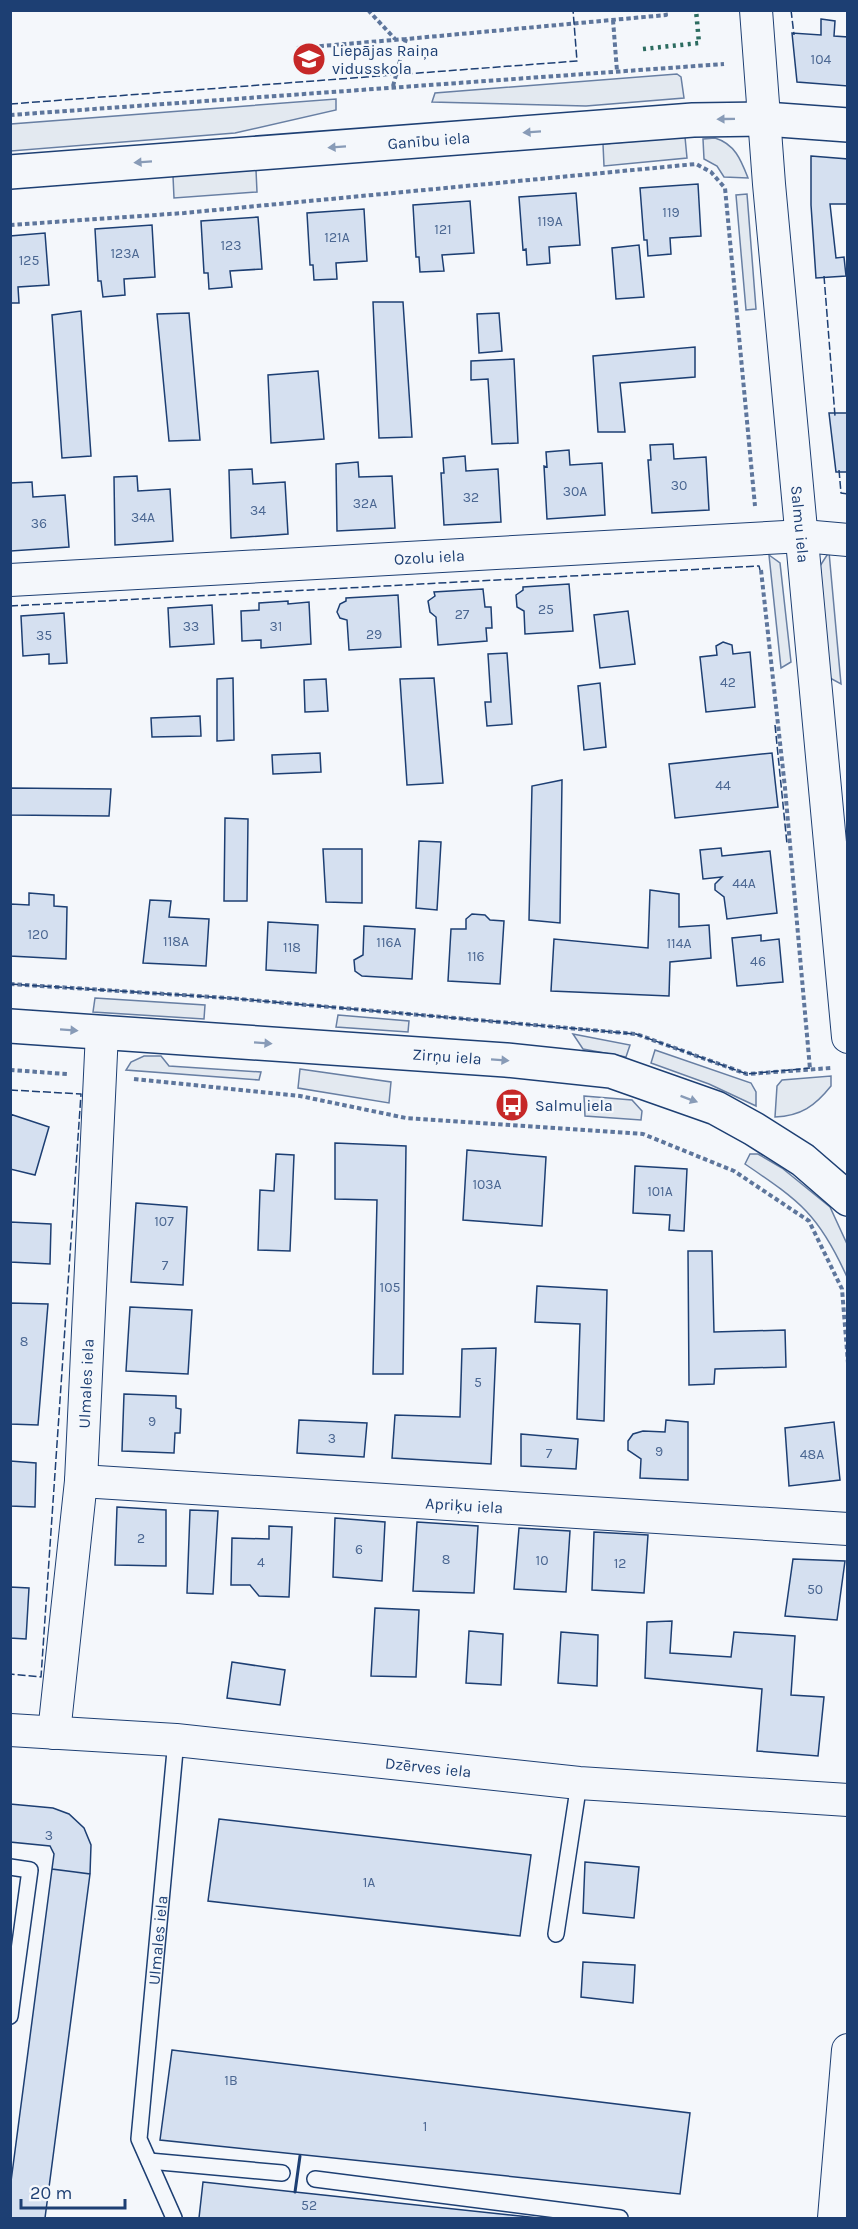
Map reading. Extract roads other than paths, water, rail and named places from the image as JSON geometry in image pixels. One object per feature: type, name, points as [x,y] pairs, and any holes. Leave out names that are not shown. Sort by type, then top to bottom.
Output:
[{"type":"highway","name":"Ganību iela","points":[[10,172],[693,120],[765,118],[848,125]]},
{"type":"highway","name":"Zirņu iela","points":[[10,1026],[506,1060],[611,1071],[716,1108],[803,1160],[848,1199]]},
{"type":"street","name":"Salmu iela","points":[[756,10],[770,196],[842,939],[848,1037]]},
{"type":"street","name":"Ozolu iela","points":[[10,580],[803,536],[848,540]]},
{"type":"street","name":"Ulmales iela","points":[[54,1733],[81,1481],[102,1032]]},
{"type":"street","name":"Apriķu iela","points":[[81,1481],[848,1529]]},
{"type":"street","name":"Dzērves iela","points":[[10,1730],[176,1740],[579,1783],[848,1800]]},
{"type":"street","points":[[834,2218],[848,2050]]},
{"type":"lane","name":"Ulmales iela","points":[[149,2161],[139,2139],[176,1740]]},
{"type":"lane","points":[[556,1934],[579,1783]]},
{"type":"lane","points":[[10,1867],[30,1870],[10,2016]]},
{"type":"lane","points":[[174,2218],[149,2161],[282,2173]]},
{"type":"lane","points":[[315,2179],[620,2218]]},
{"type":"place","name":"Liepājas Raiņa vidusskola","points":[[309,59]]},
{"type":"place","name":"Salmu iela","points":[[512,1105]]}]
